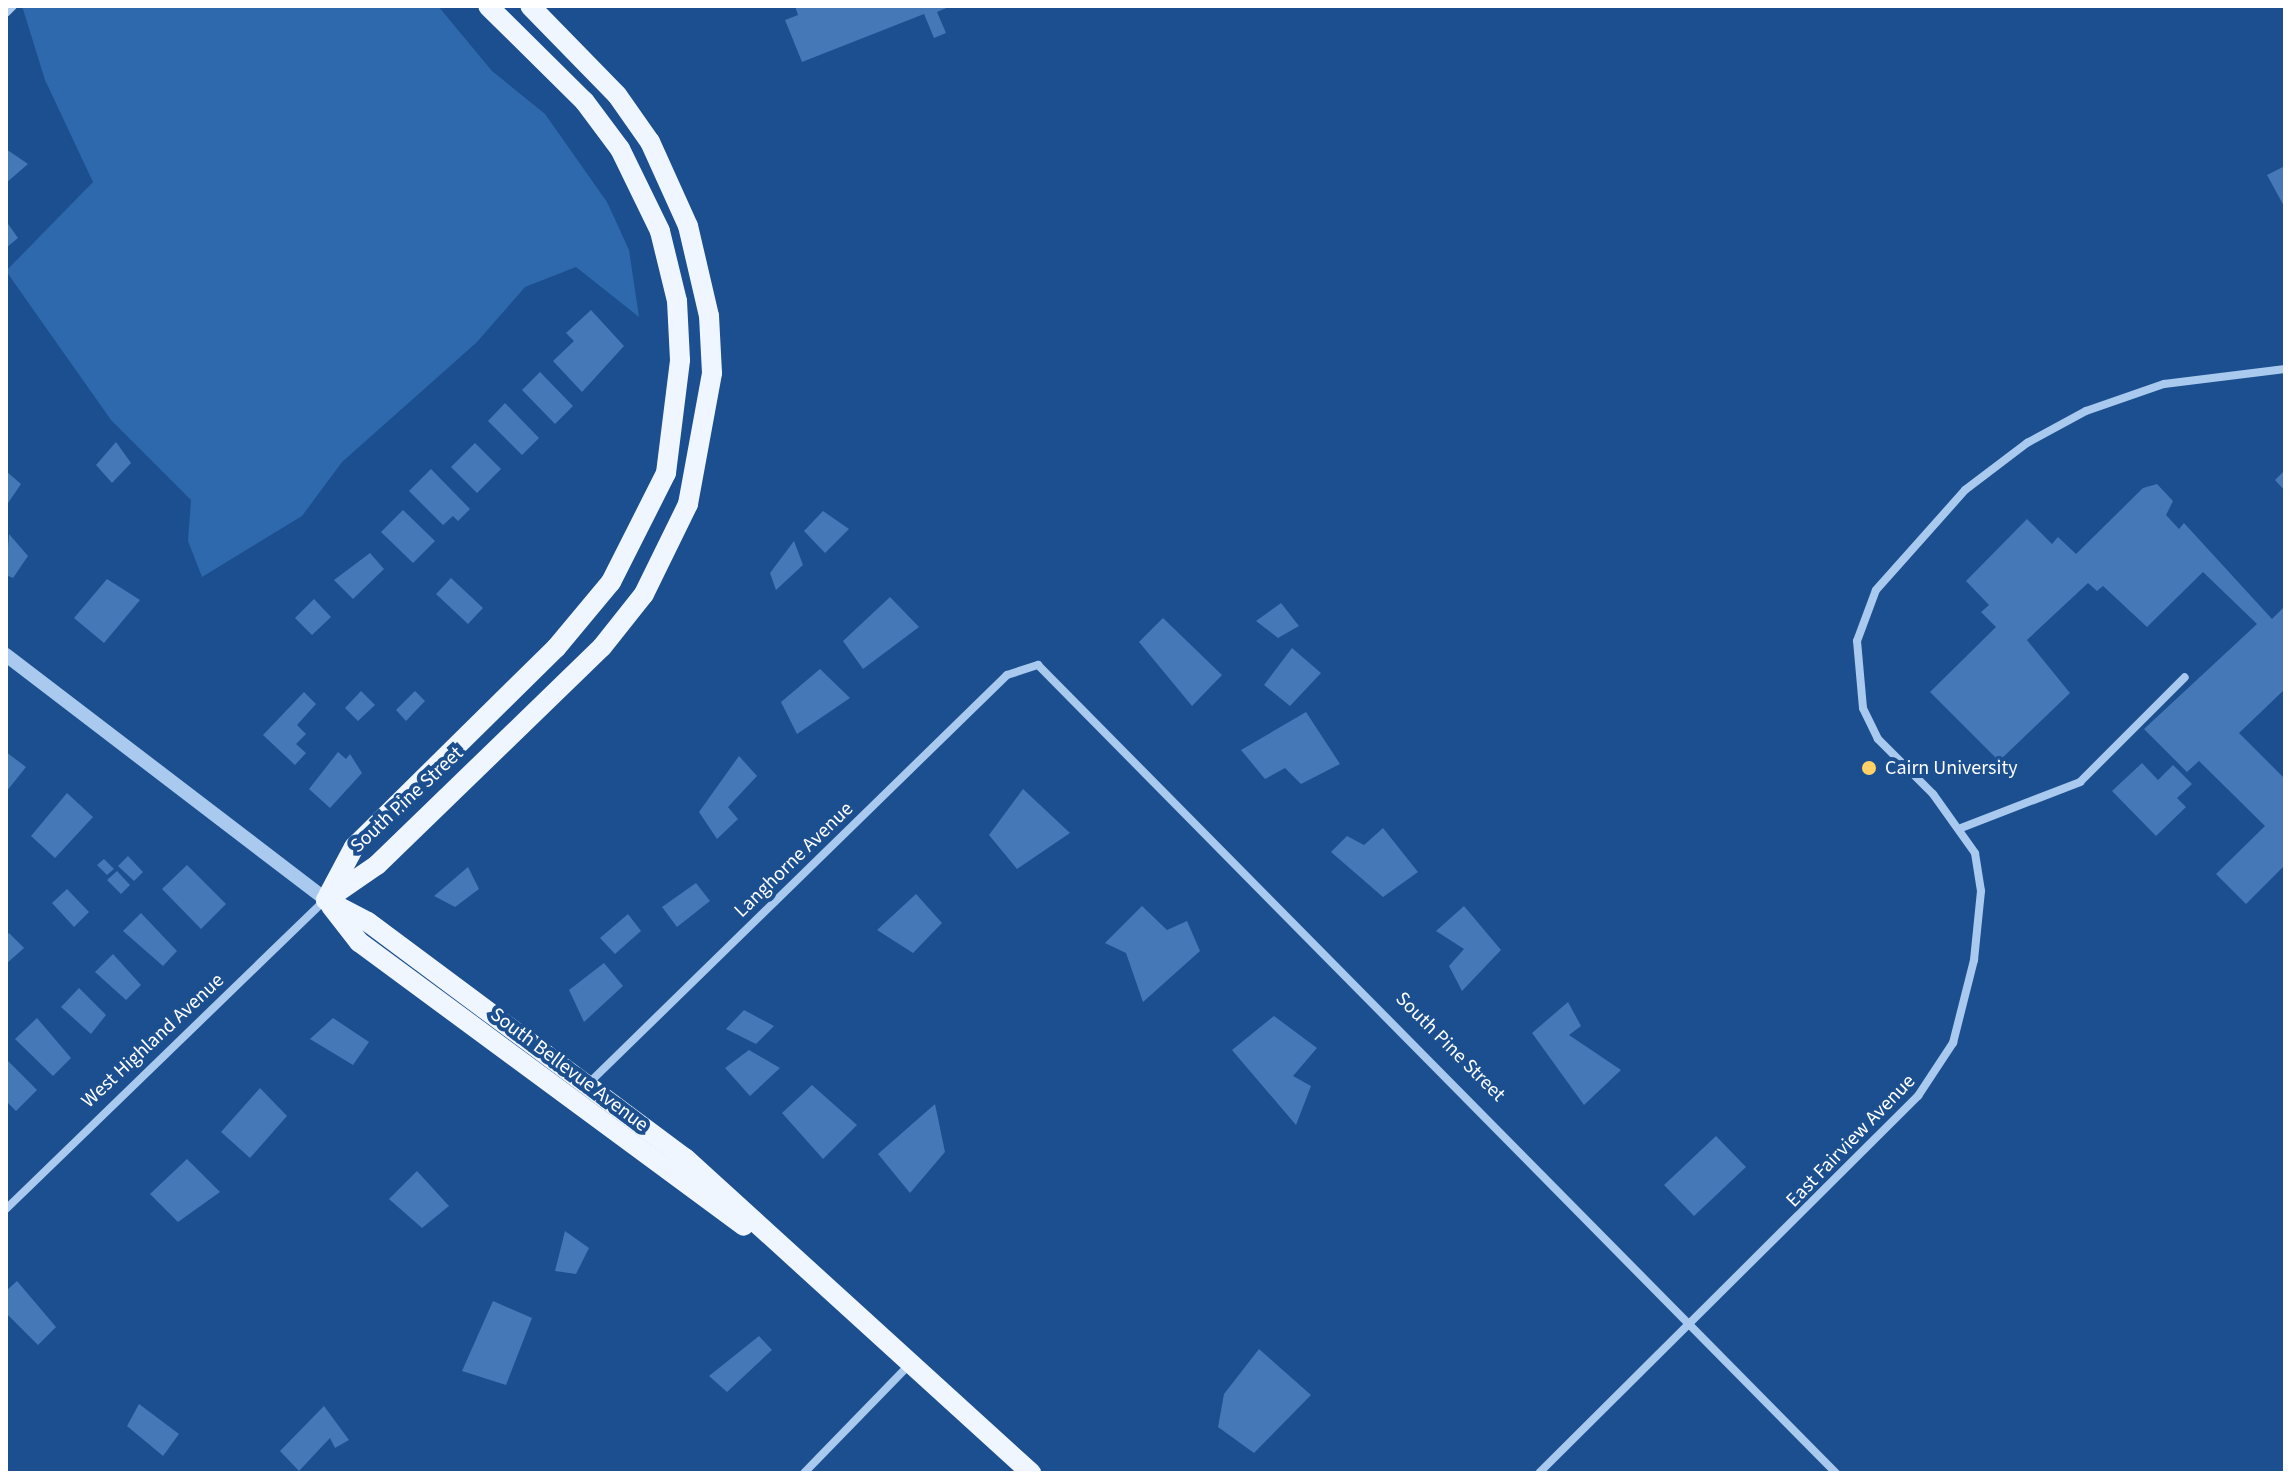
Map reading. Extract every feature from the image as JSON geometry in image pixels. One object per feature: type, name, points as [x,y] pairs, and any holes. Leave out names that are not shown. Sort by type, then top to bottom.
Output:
[{"type":"main road","name":"South Pine Street","points":[[326,900],[354,847],[556,648],[611,582],[666,473],[680,360],[677,301],[660,231],[620,149],[585,102],[488,6]]},
{"type":"main road","name":"South Pine Street","points":[[326,900],[377,865],[602,647],[644,594],[688,504],[712,373],[709,316],[688,226],[650,142],[617,95],[530,6]]},
{"type":"main road","name":"South Bellevue Avenue","points":[[326,900],[368,922],[685,1158],[1031,1473]]},
{"type":"main road","name":"South Bellevue Avenue","points":[[326,900],[359,942],[797,1263]]},
{"type":"street","points":[[6,13],[13,6]]},
{"type":"street","name":"East Fairview Avenue","points":[[1539,1473],[1938,1071],[1964,1009],[1979,905],[1975,853],[1961,828],[1878,739],[1863,708],[1857,641],[1897,561],[1965,490],[2086,411],[2164,384],[2285,369]]},
{"type":"street","name":"South Bellevue Avenue","points":[[6,655],[326,900]]},
{"type":"street","name":"Langhorne Avenue","points":[[588,1084],[1026,664]]},
{"type":"street","name":"South Pine Street","points":[[1026,664],[1050,674],[1836,1473]]},
{"type":"street","points":[[1961,828],[2080,782],[2185,677]]},
{"type":"street","name":"West Highland Avenue","points":[[6,1209],[326,900]]},
{"type":"street","points":[[804,1473],[909,1365]]},
{"type":"shaded area","points":[[22,6],[438,6],[492,71],[545,114],[607,202],[629,250],[639,317],[576,267],[525,287],[476,343],[342,462],[302,516],[202,577],[188,541],[191,500],[111,420],[6,271],[93,182],[45,80]]},
{"type":"building","points":[[795,6],[951,6],[937,12],[946,33],[934,38],[924,14],[802,62],[785,20],[798,15]]},
{"type":"building","points":[[6,149],[28,164],[6,183]]},
{"type":"building","points":[[2285,166],[2285,208],[2267,175]]},
{"type":"building","points":[[6,221],[18,238],[6,248]]},
{"type":"building","points":[[591,310],[624,346],[582,392],[553,361],[574,341],[566,333]]},
{"type":"building","points":[[540,372],[573,406],[555,424],[522,390]]},
{"type":"building","points":[[505,403],[539,438],[522,455],[488,421]]},
{"type":"building","points":[[116,442],[131,463],[112,483],[96,465]]},
{"type":"building","points":[[475,443],[501,469],[477,493],[451,467]]},
{"type":"building","points":[[431,469],[470,509],[458,521],[453,516],[443,525],[409,491]]},
{"type":"building","points":[[2285,470],[2285,491],[2275,480]]},
{"type":"building","points":[[6,471],[21,484],[6,506]]},
{"type":"building","points":[[2157,484],[2173,501],[2166,515],[2179,529],[2184,523],[2272,619],[2285,606],[2285,689],[2239,733],[2285,779],[2285,865],[2246,904],[2216,874],[2265,826],[2199,761],[2187,772],[2144,729],[2257,624],[2203,572],[2147,627],[2103,586],[2097,591],[2088,583],[2027,640],[2070,693],[1999,761],[1930,692],[1996,627],[1981,612],[1989,605],[1966,581],[2027,519],[2052,544],[2058,537],[2076,554],[2143,488]]},
{"type":"building","points":[[403,510],[435,541],[413,563],[381,532]]},
{"type":"building","points":[[823,511],[849,529],[825,553],[804,531]]},
{"type":"building","points":[[9,534],[28,556],[13,578],[6,575]]},
{"type":"building","points":[[794,541],[803,565],[776,590],[770,573]]},
{"type":"building","points":[[370,553],[384,569],[353,599],[334,580]]},
{"type":"building","points":[[451,578],[483,608],[468,624],[436,594]]},
{"type":"building","points":[[107,579],[140,600],[104,643],[74,618]]},
{"type":"building","points":[[890,597],[919,627],[863,669],[843,641]]},
{"type":"building","points":[[314,599],[331,617],[312,635],[295,618]]},
{"type":"building","points":[[1281,603],[1299,626],[1278,638],[1256,621]]},
{"type":"building","points":[[1163,618],[1222,675],[1192,706],[1139,642]]},
{"type":"building","points":[[1292,648],[1321,673],[1290,706],[1264,685]]},
{"type":"building","points":[[820,669],[850,698],[797,734],[781,702]]},
{"type":"building","points":[[361,691],[375,705],[358,721],[345,708]]},
{"type":"building","points":[[415,691],[425,701],[406,721],[396,710]]},
{"type":"building","points":[[304,692],[316,704],[297,725],[306,734],[296,744],[306,753],[295,765],[263,735]]},
{"type":"building","points":[[1306,712],[1340,764],[1301,784],[1285,768],[1265,779],[1241,750]]},
{"type":"building","points":[[6,752],[26,767],[6,792]]},
{"type":"building","points":[[338,752],[346,759],[350,754],[362,773],[330,808],[309,789]]},
{"type":"building","points":[[739,756],[757,776],[728,807],[738,819],[717,839],[699,812]]},
{"type":"building","points":[[2142,763],[2158,780],[2173,765],[2192,784],[2177,798],[2186,807],[2156,836],[2112,791]]},
{"type":"building","points":[[1023,789],[1070,833],[1017,869],[989,835]]},
{"type":"building","points":[[67,793],[93,817],[55,858],[31,836]]},
{"type":"building","points":[[1383,828],[1418,872],[1383,897],[1331,852],[1347,836],[1364,845]]},
{"type":"building","points":[[128,856],[143,872],[134,881],[118,866]]},
{"type":"building","points":[[104,859],[114,869],[107,875],[97,865]]},
{"type":"building","points":[[187,865],[226,904],[201,929],[162,889]]},
{"type":"building","points":[[468,867],[479,889],[455,907],[434,896]]},
{"type":"building","points":[[117,871],[130,885],[121,894],[107,880]]},
{"type":"building","points":[[696,883],[710,901],[677,927],[662,907]]},
{"type":"building","points":[[67,889],[89,912],[74,927],[52,903]]},
{"type":"building","points":[[916,894],[942,923],[913,953],[877,930]]},
{"type":"building","points":[[1142,906],[1167,930],[1187,921],[1200,951],[1143,1002],[1126,953],[1105,943]]},
{"type":"building","points":[[1464,906],[1501,950],[1462,991],[1449,966],[1464,949],[1436,931]]},
{"type":"building","points":[[141,913],[177,951],[163,966],[123,931]]},
{"type":"building","points":[[628,914],[641,931],[615,954],[600,938]]},
{"type":"building","points":[[9,933],[24,948],[6,964],[6,936]]},
{"type":"building","points":[[113,954],[141,985],[126,1000],[95,972]]},
{"type":"building","points":[[604,963],[623,986],[584,1022],[569,990]]},
{"type":"building","points":[[79,988],[106,1015],[91,1034],[61,1007]]},
{"type":"building","points":[[1568,1002],[1581,1026],[1569,1035],[1621,1070],[1584,1105],[1532,1033]]},
{"type":"building","points":[[744,1010],[774,1026],[756,1044],[726,1029]]},
{"type":"building","points":[[1274,1016],[1317,1048],[1293,1076],[1311,1086],[1296,1125],[1232,1050]]},
{"type":"building","points":[[37,1018],[71,1058],[53,1076],[15,1039]]},
{"type":"building","points":[[333,1018],[369,1042],[353,1065],[310,1039]]},
{"type":"building","points":[[749,1050],[780,1068],[750,1096],[725,1068]]},
{"type":"building","points":[[6,1059],[37,1090],[16,1111],[6,1101]]},
{"type":"building","points":[[812,1085],[857,1125],[823,1159],[782,1113]]},
{"type":"building","points":[[260,1088],[287,1116],[250,1158],[221,1132]]},
{"type":"building","points":[[935,1104],[945,1152],[910,1193],[878,1154]]},
{"type":"building","points":[[1716,1136],[1746,1167],[1694,1216],[1664,1185]]},
{"type":"building","points":[[187,1159],[220,1192],[178,1222],[150,1194]]},
{"type":"building","points":[[417,1171],[449,1206],[422,1228],[389,1199]]},
{"type":"building","points":[[565,1231],[589,1248],[576,1274],[555,1271]]},
{"type":"building","points":[[17,1281],[56,1327],[38,1345],[6,1313],[6,1291]]},
{"type":"building","points":[[493,1301],[532,1318],[506,1385],[462,1371]]},
{"type":"building","points":[[759,1336],[772,1350],[727,1392],[709,1376]]},
{"type":"building","points":[[1259,1349],[1311,1395],[1254,1453],[1218,1427],[1224,1394]]},
{"type":"building","points":[[139,1404],[179,1434],[163,1456],[127,1426]]},
{"type":"building","points":[[324,1406],[349,1440],[335,1448],[330,1438],[299,1471],[280,1451]]},
{"type":"place","name":"Cairn University","points":[[1869,768]]}]
